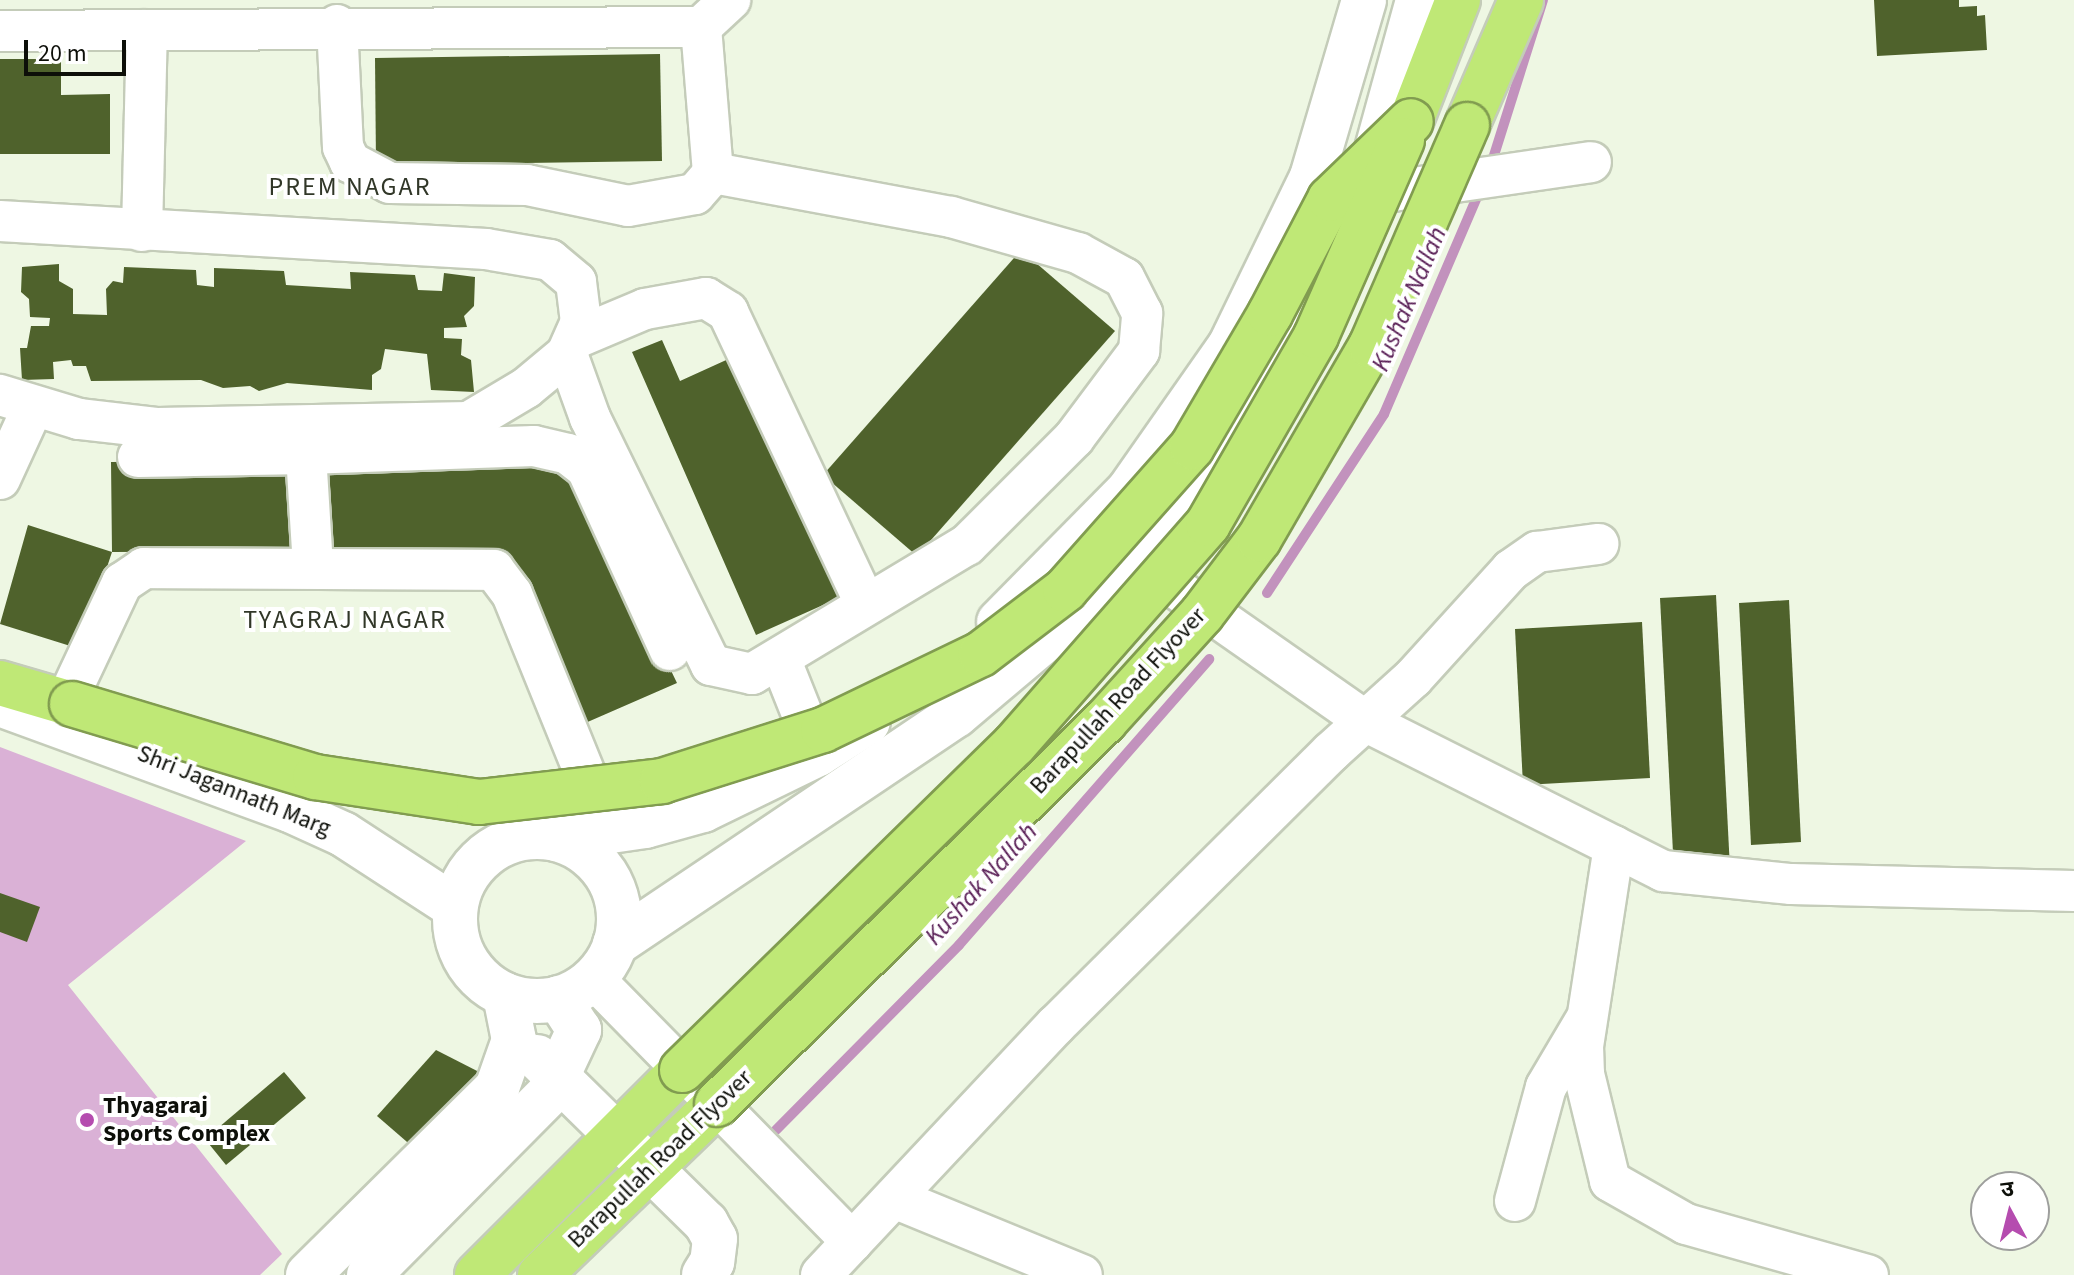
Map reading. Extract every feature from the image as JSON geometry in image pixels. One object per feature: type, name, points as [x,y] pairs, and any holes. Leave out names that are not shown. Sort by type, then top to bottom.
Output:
[{"type":"highway","name":"Barapullah Road Flyover","points":[[477,1275],[1014,745],[1208,524],[1316,336],[1411,121],[1458,0]]},
{"type":"highway","name":"Barapullah Road Flyover","points":[[540,1275],[1105,721],[1202,614],[1259,539],[1371,346],[1521,0]]},
{"type":"highway","points":[[0,683],[315,777],[479,802],[662,781],[823,730],[981,654],[1065,590],[1192,447],[1270,314],[1330,199],[1411,121]]},
{"type":"street","points":[[0,31],[337,25],[701,27],[730,0]]},
{"type":"street","points":[[1364,0],[1312,177],[1230,346],[1129,490],[968,649],[818,754],[703,810],[608,831],[556,839],[528,837],[491,852],[463,881],[455,907],[455,934],[465,959],[482,980],[505,995],[531,1001],[589,973],[956,715],[1085,606],[1130,556],[1246,411],[1366,192],[1418,0]]},
{"type":"street","points":[[337,25],[343,147],[350,162],[390,183],[527,185],[628,206],[695,194],[713,173],[701,27]]},
{"type":"street","points":[[142,231],[147,30]]},
{"type":"street","points":[[1312,177],[1366,192],[1591,162]]},
{"type":"street","points":[[0,221],[486,249],[550,260],[576,282],[581,322],[571,346],[590,418],[711,665],[752,674],[781,661],[865,603],[967,545],[1074,438],[1139,351],[1142,313],[1124,278],[1078,253],[951,217],[713,173]]},
{"type":"street","points":[[0,479],[16,401],[79,419],[158,428],[469,422],[526,388],[571,346],[645,309],[706,298],[728,312],[865,603]]},
{"type":"street","points":[[138,457],[534,446],[568,454],[587,469],[670,650]]},
{"type":"street","points":[[306,454],[313,566]]},
{"type":"street","points":[[821,1275],[1056,1025],[1365,721],[1413,678],[1511,570],[1537,552],[1598,544]]},
{"type":"street","points":[[1130,556],[1365,721],[1663,871],[1689,877],[2074,891]]},
{"type":"street","points":[[69,703],[122,583],[133,572],[160,566],[480,567],[504,577],[608,831]]},
{"type":"street","points":[[781,661],[818,754]]},
{"type":"street","name":"Shri Jagannath Marg","points":[[0,704],[201,774],[317,822],[455,907]]},
{"type":"street","points":[[556,839],[581,849],[601,867],[614,891],[620,917],[589,973],[579,1030],[574,1088]]},
{"type":"street","points":[[1614,846],[1585,1021],[1584,1074],[1610,1181],[1686,1224],[1868,1275]]},
{"type":"street","points":[[589,973],[852,1242]]},
{"type":"street","points":[[308,1275],[497,1088],[514,1040],[505,995]]},
{"type":"street","points":[[1515,1201],[1546,1087],[1585,1021]]},
{"type":"street","points":[[514,1040],[574,1088],[706,1223],[715,1239],[712,1262],[704,1275]]},
{"type":"street","points":[[369,1275],[529,1118],[574,1088]]},
{"type":"street","points":[[894,1198],[1082,1275]]},
{"type":"shaded area","name":"Thyagaraj Sports Complex","points":[[0,747],[246,841],[68,985],[282,1254],[260,1275],[0,1275]]},
{"type":"building","points":[[1874,0],[1959,0],[1959,7],[1977,6],[1977,16],[1985,15],[1987,50],[1877,56]]},
{"type":"building","points":[[660,54],[662,161],[376,165],[375,58]]},
{"type":"building","points":[[0,59],[61,59],[61,95],[110,94],[110,154],[0,154]]},
{"type":"building","points":[[1021,250],[1115,331],[917,556],[823,475]]},
{"type":"building","points":[[59,264],[59,281],[73,289],[73,314],[107,315],[106,289],[113,281],[123,283],[124,267],[196,270],[197,285],[214,287],[214,268],[284,271],[286,285],[351,289],[350,272],[415,275],[418,290],[442,291],[444,273],[475,277],[474,306],[464,316],[467,327],[444,328],[444,338],[462,339],[461,355],[471,360],[474,392],[431,390],[427,354],[385,349],[381,369],[372,375],[372,390],[287,383],[259,391],[250,386],[223,388],[201,380],[91,381],[86,366],[73,366],[71,360],[53,362],[54,379],[22,380],[20,348],[27,348],[31,326],[49,326],[50,318],[30,317],[29,299],[21,292],[22,267]]},
{"type":"building","points":[[662,340],[680,381],[735,356],[841,597],[756,635],[632,352]]},
{"type":"building","points":[[536,453],[574,469],[677,683],[583,724],[521,573],[317,557],[319,457]]},
{"type":"building","points":[[299,460],[299,551],[112,552],[111,462]]},
{"type":"building","points":[[28,525],[112,552],[80,649],[0,624]]},
{"type":"building","points":[[1716,595],[1730,869],[1674,872],[1660,598]]},
{"type":"building","points":[[1789,600],[1801,842],[1751,845],[1739,603]]},
{"type":"building","points":[[1642,622],[1650,778],[1523,785],[1515,629]]},
{"type":"building","points":[[0,893],[40,907],[27,942],[0,932]]},
{"type":"building","points":[[436,1050],[485,1075],[414,1148],[377,1116]]},
{"type":"building","points":[[284,1072],[306,1098],[226,1165],[205,1139]]},
{"type":"waterway","name":"Kushak Nallah","points":[[1490,168],[1543,0]]},
{"type":"waterway","name":"Kushak Nallah","points":[[1267,593],[1384,414],[1480,190]]},
{"type":"waterway","name":"Kushak Nallah","points":[[776,1130],[959,945],[1209,659]]},
{"type":"place","name":"Thyagaraj Sports Complex","points":[[87,1120]]},
{"type":"district","name":"PREM NAGAR","points":[[350,187]]},
{"type":"district","name":"TYAGRAJ NAGAR","points":[[345,620]]}]
